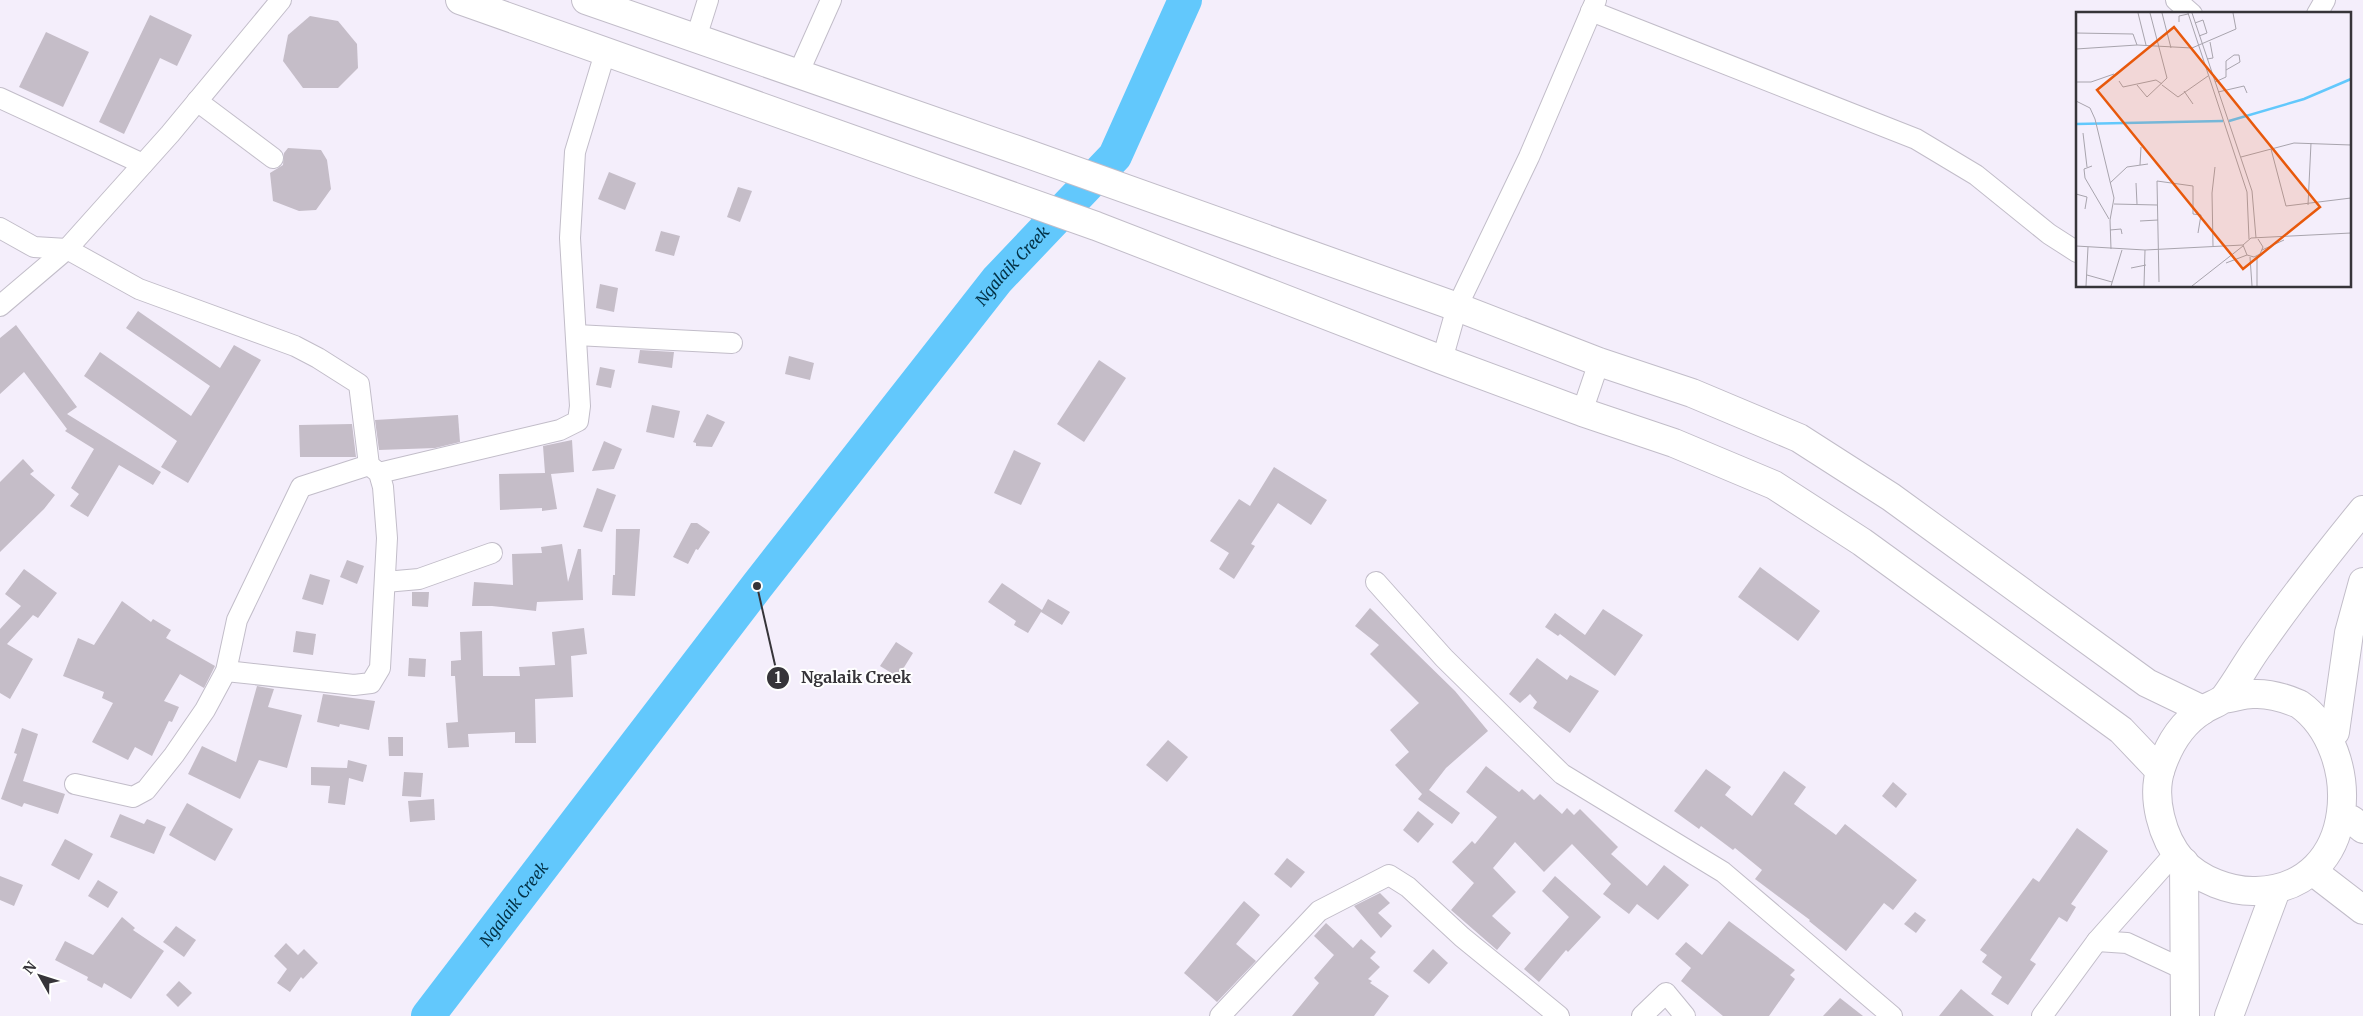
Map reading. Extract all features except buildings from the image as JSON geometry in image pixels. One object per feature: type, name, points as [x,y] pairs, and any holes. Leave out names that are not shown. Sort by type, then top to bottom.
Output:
[{"type":"main road","points":[[460,0],[1096,226],[1442,360],[1582,412],[1674,443],[1774,485],[1862,542],[2121,730],[2160,771]]},
{"type":"main road","points":[[586,0],[1017,150],[1457,307],[1600,362],[1692,393],[1799,438],[1891,497],[2147,683],[2213,704],[2254,694],[2284,698],[2312,711],[2335,732],[2347,751],[2354,773],[2357,824],[2325,864],[2315,872],[2276,890],[2244,891],[2214,882],[2180,857]]},
{"type":"main road","points":[[2185,1016],[2180,857],[2160,816],[2158,793],[2160,771],[2169,747],[2184,726],[2213,704],[2363,510]]},
{"type":"main road","points":[[2335,732],[2349,633],[2363,582]]},
{"type":"main road","points":[[2315,872],[2363,910]]},
{"type":"main road","points":[[2229,1016],[2276,890]]},
{"type":"street","points":[[0,306],[67,249],[143,164],[281,0]]},
{"type":"street","points":[[696,38],[708,0]]},
{"type":"street","points":[[798,74],[831,0]]},
{"type":"street","points":[[2176,0],[2190,12]]},
{"type":"street","points":[[2318,12],[2325,0]]},
{"type":"street","points":[[1442,360],[1457,307],[1530,157],[1594,6],[1916,139],[1976,175],[2049,234],[2076,251]]},
{"type":"street","points":[[75,784],[133,797],[146,790],[174,755],[205,710],[226,671],[237,620],[301,487],[374,469],[560,430],[578,421],[580,406],[570,238],[576,152],[605,53]]},
{"type":"street","points":[[0,98],[143,164]]},
{"type":"street","points":[[197,101],[272,158]]},
{"type":"street","points":[[0,228],[34,247],[67,249],[139,289],[295,346],[359,384],[374,469],[382,487],[387,538],[380,668],[372,683],[354,685],[226,671]]},
{"type":"street","points":[[576,335],[732,343]]},
{"type":"street","points":[[1582,412],[1600,362]]},
{"type":"street","points":[[385,582],[419,579],[492,552]]},
{"type":"street","points":[[1376,582],[1444,658],[1562,774],[1723,872],[1892,1016]]},
{"type":"street","points":[[2042,1016],[2097,940],[2180,857]]},
{"type":"street","points":[[1220,1016],[1319,911],[1389,875],[1408,887],[1462,937],[1559,1016]]},
{"type":"street","points":[[2097,940],[2127,943],[2183,969]]},
{"type":"street","points":[[1642,1016],[1666,993],[1685,1016]]},
{"type":"waterway","name":"Ngalaik Creek","points":[[428,1016],[757,586],[997,280],[1115,156],[1185,0]]},
{"type":"place","name":"Ngalaik Creek","points":[[757,586]]}]
